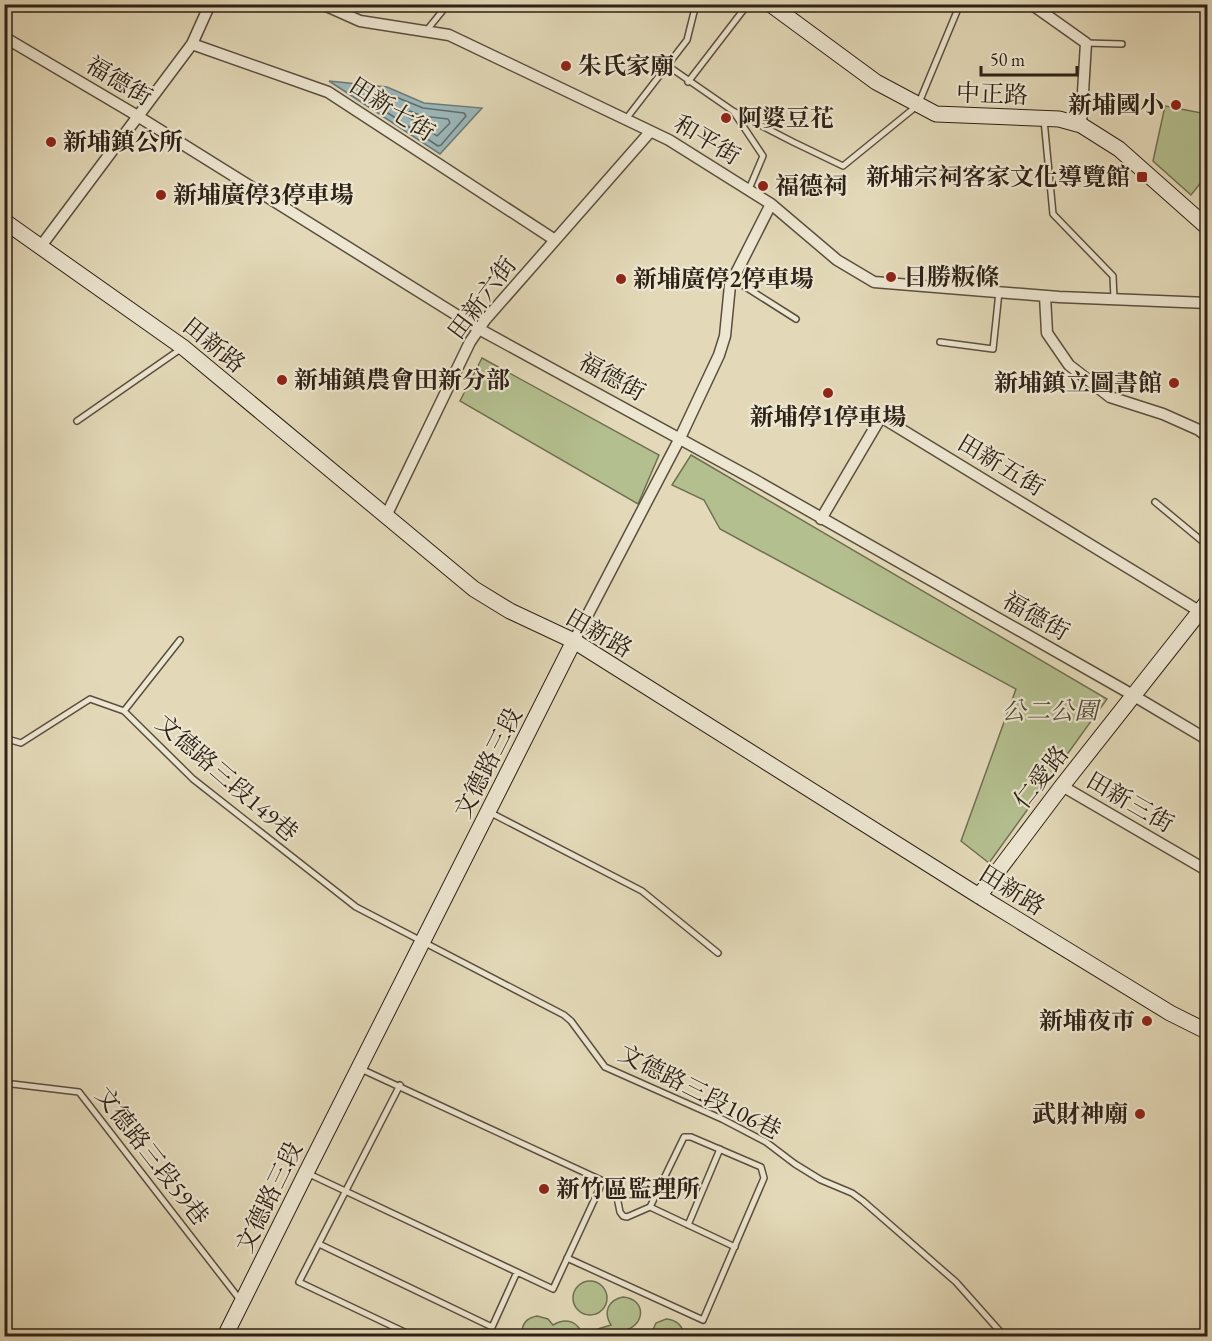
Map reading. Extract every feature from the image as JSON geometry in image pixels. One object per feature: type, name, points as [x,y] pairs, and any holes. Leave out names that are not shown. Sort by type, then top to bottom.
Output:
[{"type":"main road","name":"中正路","points":[[770,4],[876,82],[936,114],[1059,119],[1081,125],[1119,149],[1208,228]]},
{"type":"main road","name":"田新路","points":[[4,221],[183,348],[474,590],[510,611],[574,641],[979,896],[1170,1013],[1208,1032]]},
{"type":"main road","name":"仁愛路","points":[[979,896],[1203,606]]},
{"type":"main road","name":"文德路三段","points":[[225,1336],[574,641]]},
{"type":"street","points":[[41,246],[192,44],[210,4]]},
{"type":"street","name":"和平街","points":[[322,4],[360,21],[449,35],[669,141],[771,204],[837,260],[874,282],[1045,296],[1208,303]]},
{"type":"street","points":[[1031,4],[1086,43],[1081,125]]},
{"type":"street","name":"福德街","points":[[4,38],[138,116],[479,329],[680,438],[1133,695],[1208,740]]},
{"type":"street","name":"田新七街","points":[[192,44],[328,92],[555,240]]},
{"type":"street","name":"田新六街","points":[[386,516],[470,342],[555,240],[651,132]]},
{"type":"street","name":"文德路三段","points":[[574,641],[680,438],[719,354],[725,336],[727,298],[733,279],[771,204]]},
{"type":"street","points":[[1045,296],[1047,333],[1069,365],[1110,397],[1162,414],[1199,430],[1208,437]]},
{"type":"street","name":"田新五街","points":[[821,519],[881,417],[1203,606]]},
{"type":"street","name":"田新三街","points":[[1062,786],[1208,871]]},
{"type":"lane","points":[[426,32],[448,4]]},
{"type":"lane","points":[[626,120],[687,40],[696,4]]},
{"type":"lane","points":[[688,82],[748,4]]},
{"type":"lane","points":[[668,66],[733,111],[843,166],[918,105],[960,4]]},
{"type":"lane","points":[[1086,43],[1122,44]]},
{"type":"lane","points":[[733,111],[763,156],[749,189]]},
{"type":"lane","points":[[1044,118],[1053,214],[1113,276],[1114,299]]},
{"type":"lane","points":[[733,279],[796,319]]},
{"type":"lane","points":[[940,342],[993,349],[999,292]]},
{"type":"lane","points":[[77,421],[183,348]]},
{"type":"lane","points":[[1155,502],[1208,546]]},
{"type":"lane","points":[[124,711],[180,640]]},
{"type":"lane","name":"文德路三段149巷","points":[[4,738],[21,743],[90,699],[124,711],[192,778],[356,907],[423,943]]},
{"type":"lane","points":[[488,812],[642,891],[718,953]]},
{"type":"lane","name":"文德路三段106巷","points":[[423,943],[564,1015],[571,1020],[605,1066],[722,1119],[766,1142],[821,1180],[852,1193],[956,1282],[1004,1336]]},
{"type":"lane","points":[[360,1068],[615,1187],[620,1212],[627,1217],[650,1207],[684,1137],[691,1137],[761,1167],[764,1178],[704,1320],[567,1258]]},
{"type":"lane","name":"文德路三段59巷","points":[[4,1083],[79,1092],[242,1302]]},
{"type":"lane","points":[[400,1085],[299,1282],[413,1336]]},
{"type":"lane","points":[[688,1225],[720,1149]]},
{"type":"lane","points":[[306,1173],[553,1289],[603,1181]]},
{"type":"lane","points":[[650,1207],[735,1247]]},
{"type":"lane","points":[[319,1244],[492,1327]]},
{"type":"lane","points":[[488,1336],[517,1272]]},
{"type":"green space","points":[[1165,106],[1207,114],[1207,175],[1191,195],[1153,161]]},
{"type":"green space","points":[[482,358],[659,455],[638,504],[460,401]]},
{"type":"green space","name":"公二公園","points":[[691,455],[1107,699],[989,863],[961,841],[1016,689],[720,529],[704,500],[672,485]]},
{"type":"green space","points":[[590,1281],[602,1286],[607,1298],[602,1310],[590,1315],[578,1310],[573,1298],[578,1286]]},
{"type":"green space","points":[[623,1297],[631,1299],[640,1308],[636,1324],[622,1331],[625,1336],[593,1336],[598,1329],[611,1325],[607,1316],[608,1307]]},
{"type":"green space","points":[[537,1316],[548,1319],[553,1325],[563,1321],[571,1322],[578,1327],[582,1336],[522,1336],[525,1323]]},
{"type":"green space","points":[[666,1319],[679,1324],[684,1336],[650,1336],[656,1323]]},
{"type":"water","points":[[329,81],[387,87],[424,103],[482,108],[440,154]]},
{"type":"place","name":"朱氏家廟","points":[[566,66]]},
{"type":"place","name":"新埔國小","points":[[1176,105]]},
{"type":"place","name":"阿婆豆花","points":[[726,118]]},
{"type":"place","name":"新埔鎮公所","points":[[51,142]]},
{"type":"place","name":"新埔宗祠客家文化導覽館","points":[[1142,177]]},
{"type":"place","name":"福德祠","points":[[763,186]]},
{"type":"place","name":"新埔廣停3停車場","points":[[161,195]]},
{"type":"place","name":"日勝粄條","points":[[891,277]]},
{"type":"place","name":"新埔廣停2停車場","points":[[621,279]]},
{"type":"place","name":"新埔鎮農會田新分部","points":[[282,380]]},
{"type":"place","name":"新埔鎮立圖書館","points":[[1174,383]]},
{"type":"place","name":"新埔停1停車場","points":[[828,393]]},
{"type":"place","name":"新埔夜市","points":[[1147,1021]]},
{"type":"place","name":"武財神廟","points":[[1140,1114]]},
{"type":"place","name":"新竹區監理所","points":[[544,1189]]}]
